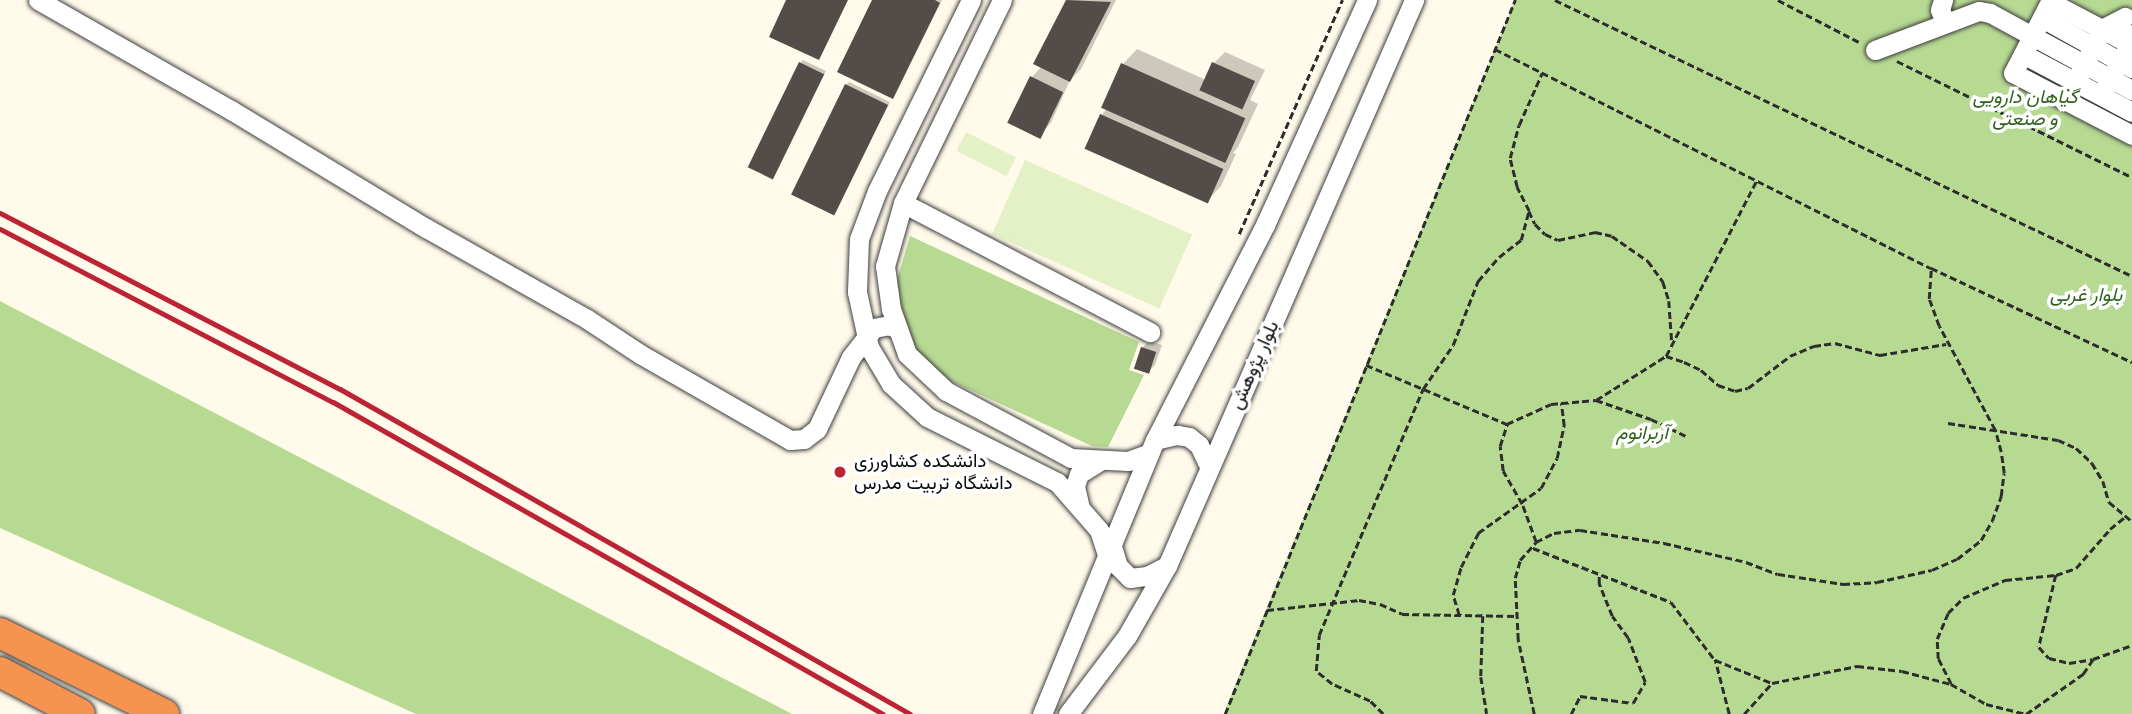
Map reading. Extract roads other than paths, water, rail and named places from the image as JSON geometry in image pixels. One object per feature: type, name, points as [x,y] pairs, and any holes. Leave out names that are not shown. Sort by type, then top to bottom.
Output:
[{"type":"highway","points":[[0,633],[164,714]]},
{"type":"highway","points":[[0,672],[80,714]]},
{"type":"street","points":[[38,0],[231,110],[426,228],[587,319],[640,354],[790,440],[804,439],[817,429],[852,357],[866,336],[881,325],[898,329]]},
{"type":"street","points":[[971,0],[877,191],[859,239],[857,292],[869,347],[891,384],[927,417],[1057,482],[1099,530],[1118,566],[1130,578],[1147,576],[1167,566]]},
{"type":"street","points":[[1002,0],[903,203],[886,266],[891,305],[907,354],[946,391],[1071,457],[1128,461],[1177,435],[1189,437],[1199,445],[1209,466]]},
{"type":"street","points":[[1042,714],[1153,447],[1265,225],[1367,0]]},
{"type":"street","name":"بلوار پژوهش","points":[[1068,714],[1127,636],[1167,566],[1414,0]]},
{"type":"street","points":[[1943,0],[1940,10],[1945,22]]},
{"type":"street","points":[[2023,54],[2049,68],[2080,73],[2131,103],[2124,131],[2013,73],[2050,2],[2068,33],[2080,73]]},
{"type":"street","points":[[1875,50],[1979,11],[2037,27],[2098,38],[2128,55]]},
{"type":"street","points":[[2066,101],[2098,38],[2127,15]]},
{"type":"street","points":[[2091,113],[2105,87],[2128,55],[2127,15]]},
{"type":"street","points":[[2039,86],[2068,33]]},
{"type":"street","points":[[903,203],[1150,332]]},
{"type":"street","points":[[860,307],[880,312],[891,305]]},
{"type":"street","points":[[1080,508],[1075,486],[1079,474],[1101,460]]},
{"type":"railway","points":[[0,213],[340,389],[910,714]]},
{"type":"railway","points":[[0,229],[333,402],[883,714]]},
{"type":"place","name":"دانشکده کشاورزی دانشگاه تربیت مدرس","points":[[840,472]]},
{"type":"park label","name":"گیاهان دارویی و صنعتی","points":[[2025,108]]},
{"type":"park label","name":"بلوار غربی","points":[[2086,295]]},
{"type":"park label","name":"آربرانوم","points":[[1642,433]]}]
